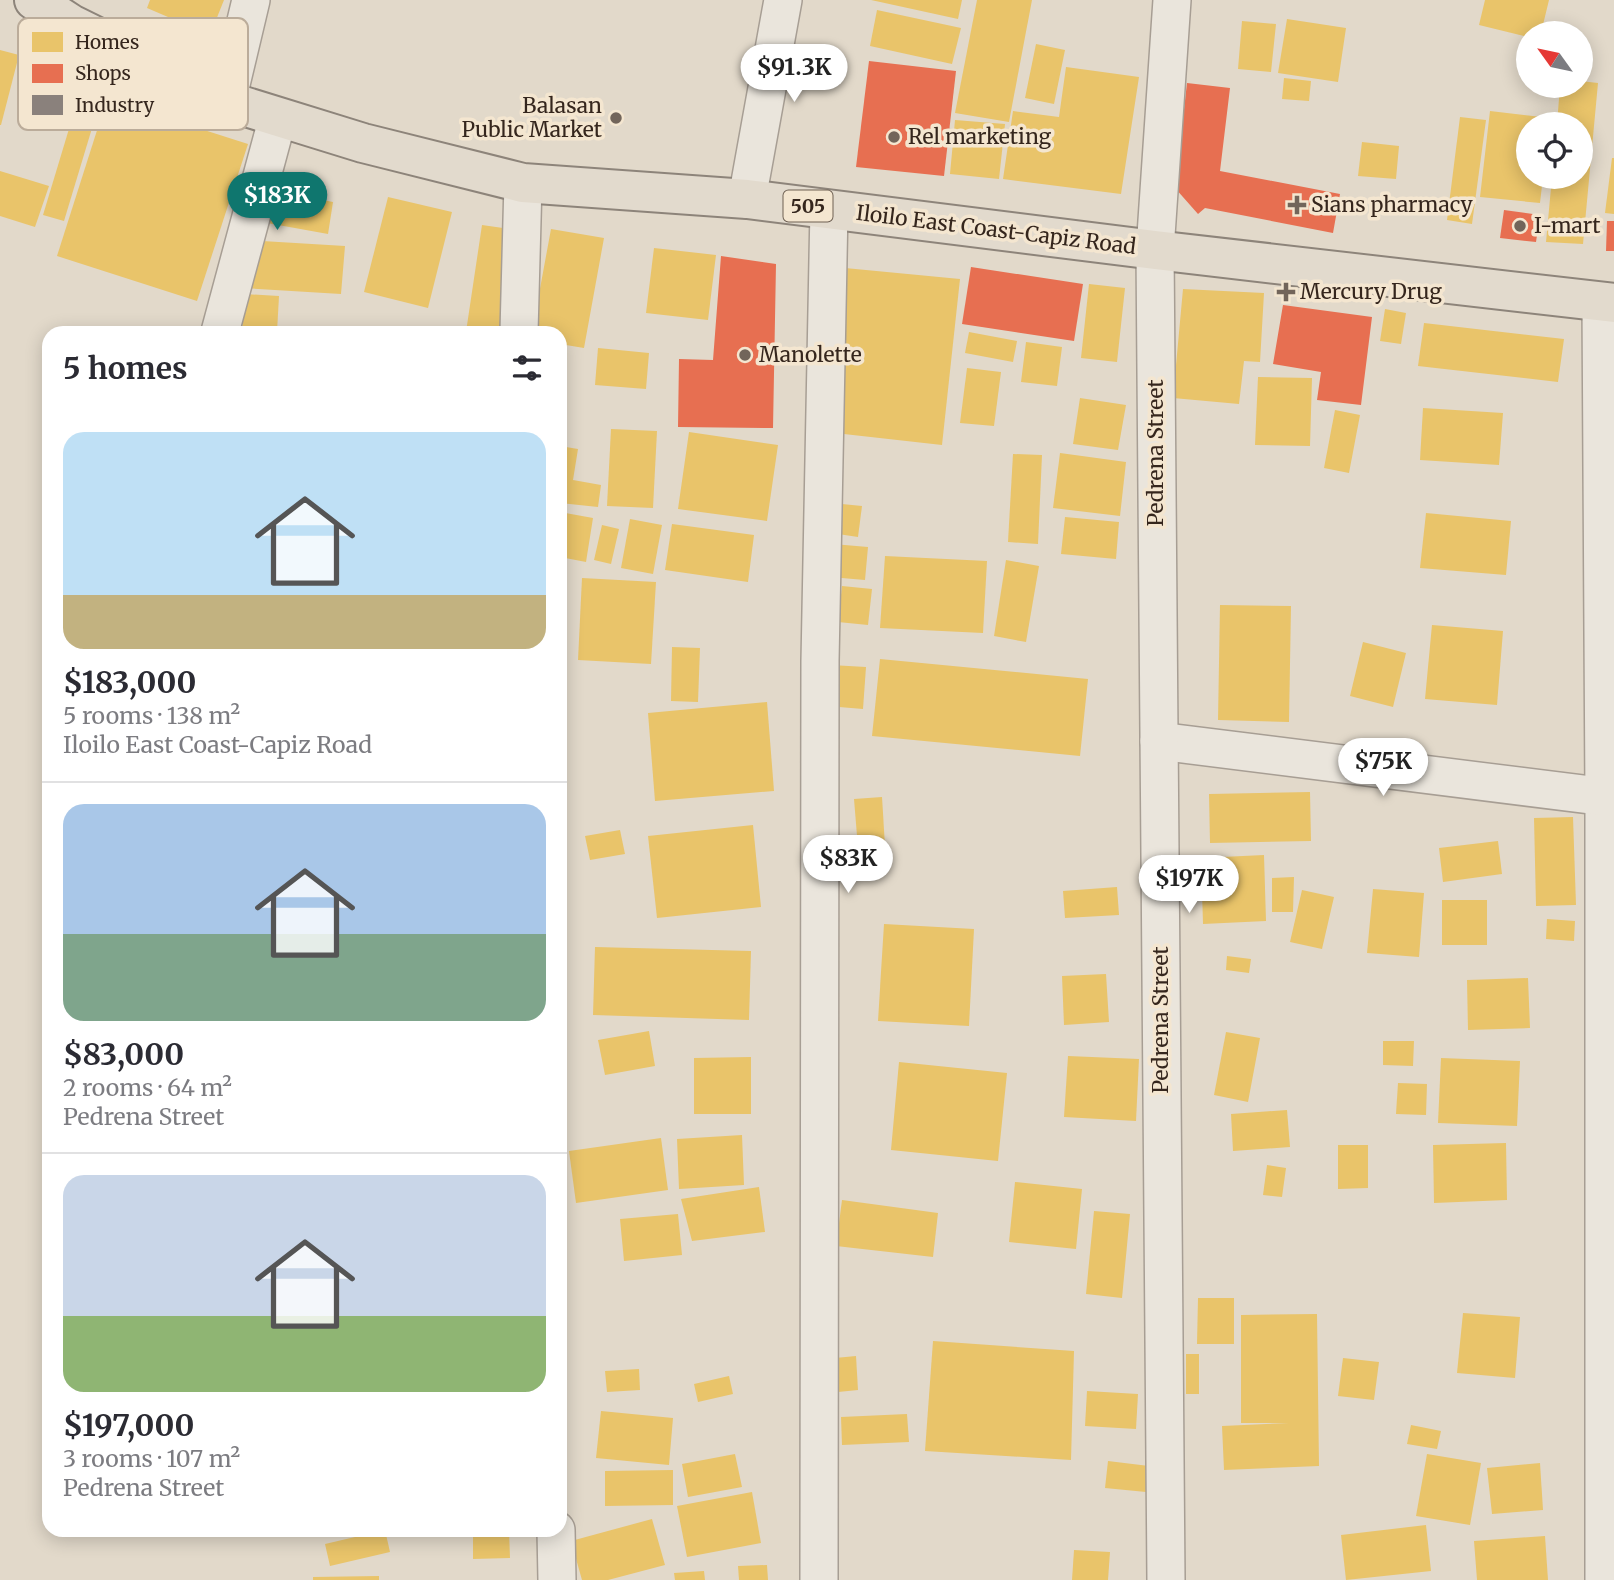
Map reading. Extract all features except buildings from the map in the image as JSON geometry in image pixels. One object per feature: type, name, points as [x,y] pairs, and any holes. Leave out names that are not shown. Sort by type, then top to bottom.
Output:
[{"type":"main road","name":"Iloilo East Coast-Capiz Road","points":[[34,0],[62,18]]},
{"type":"main road","name":"Iloilo East Coast-Capiz Road","points":[[248,108],[363,143],[523,183],[747,199],[1154,250],[1607,302]]},
{"type":"street","points":[[247,18],[251,0]]},
{"type":"street","points":[[747,199],[783,0]]},
{"type":"street","name":"Pedrena Street","points":[[1166,1580],[1154,250],[1172,0]]},
{"type":"street","points":[[222,326],[278,117]]},
{"type":"street","points":[[519,326],[523,183]]},
{"type":"street","points":[[819,1580],[820,661],[829,209]]},
{"type":"street","points":[[1604,1580],[1609,798],[1607,302]]},
{"type":"street","points":[[1159,741],[1609,798]]},
{"type":"street","points":[[556,1537],[557,1580]]},
{"type":"place","name":"Balasan Public Market","points":[[616,118]]},
{"type":"place","name":"Rel marketing","points":[[894,137]]},
{"type":"place","name":"Sians pharmacy","points":[[1297,205]]},
{"type":"place","name":"I-mart","points":[[1520,226]]},
{"type":"place","name":"Mercury Drug","points":[[1286,292]]},
{"type":"place","name":"Manolette","points":[[745,355]]}]
